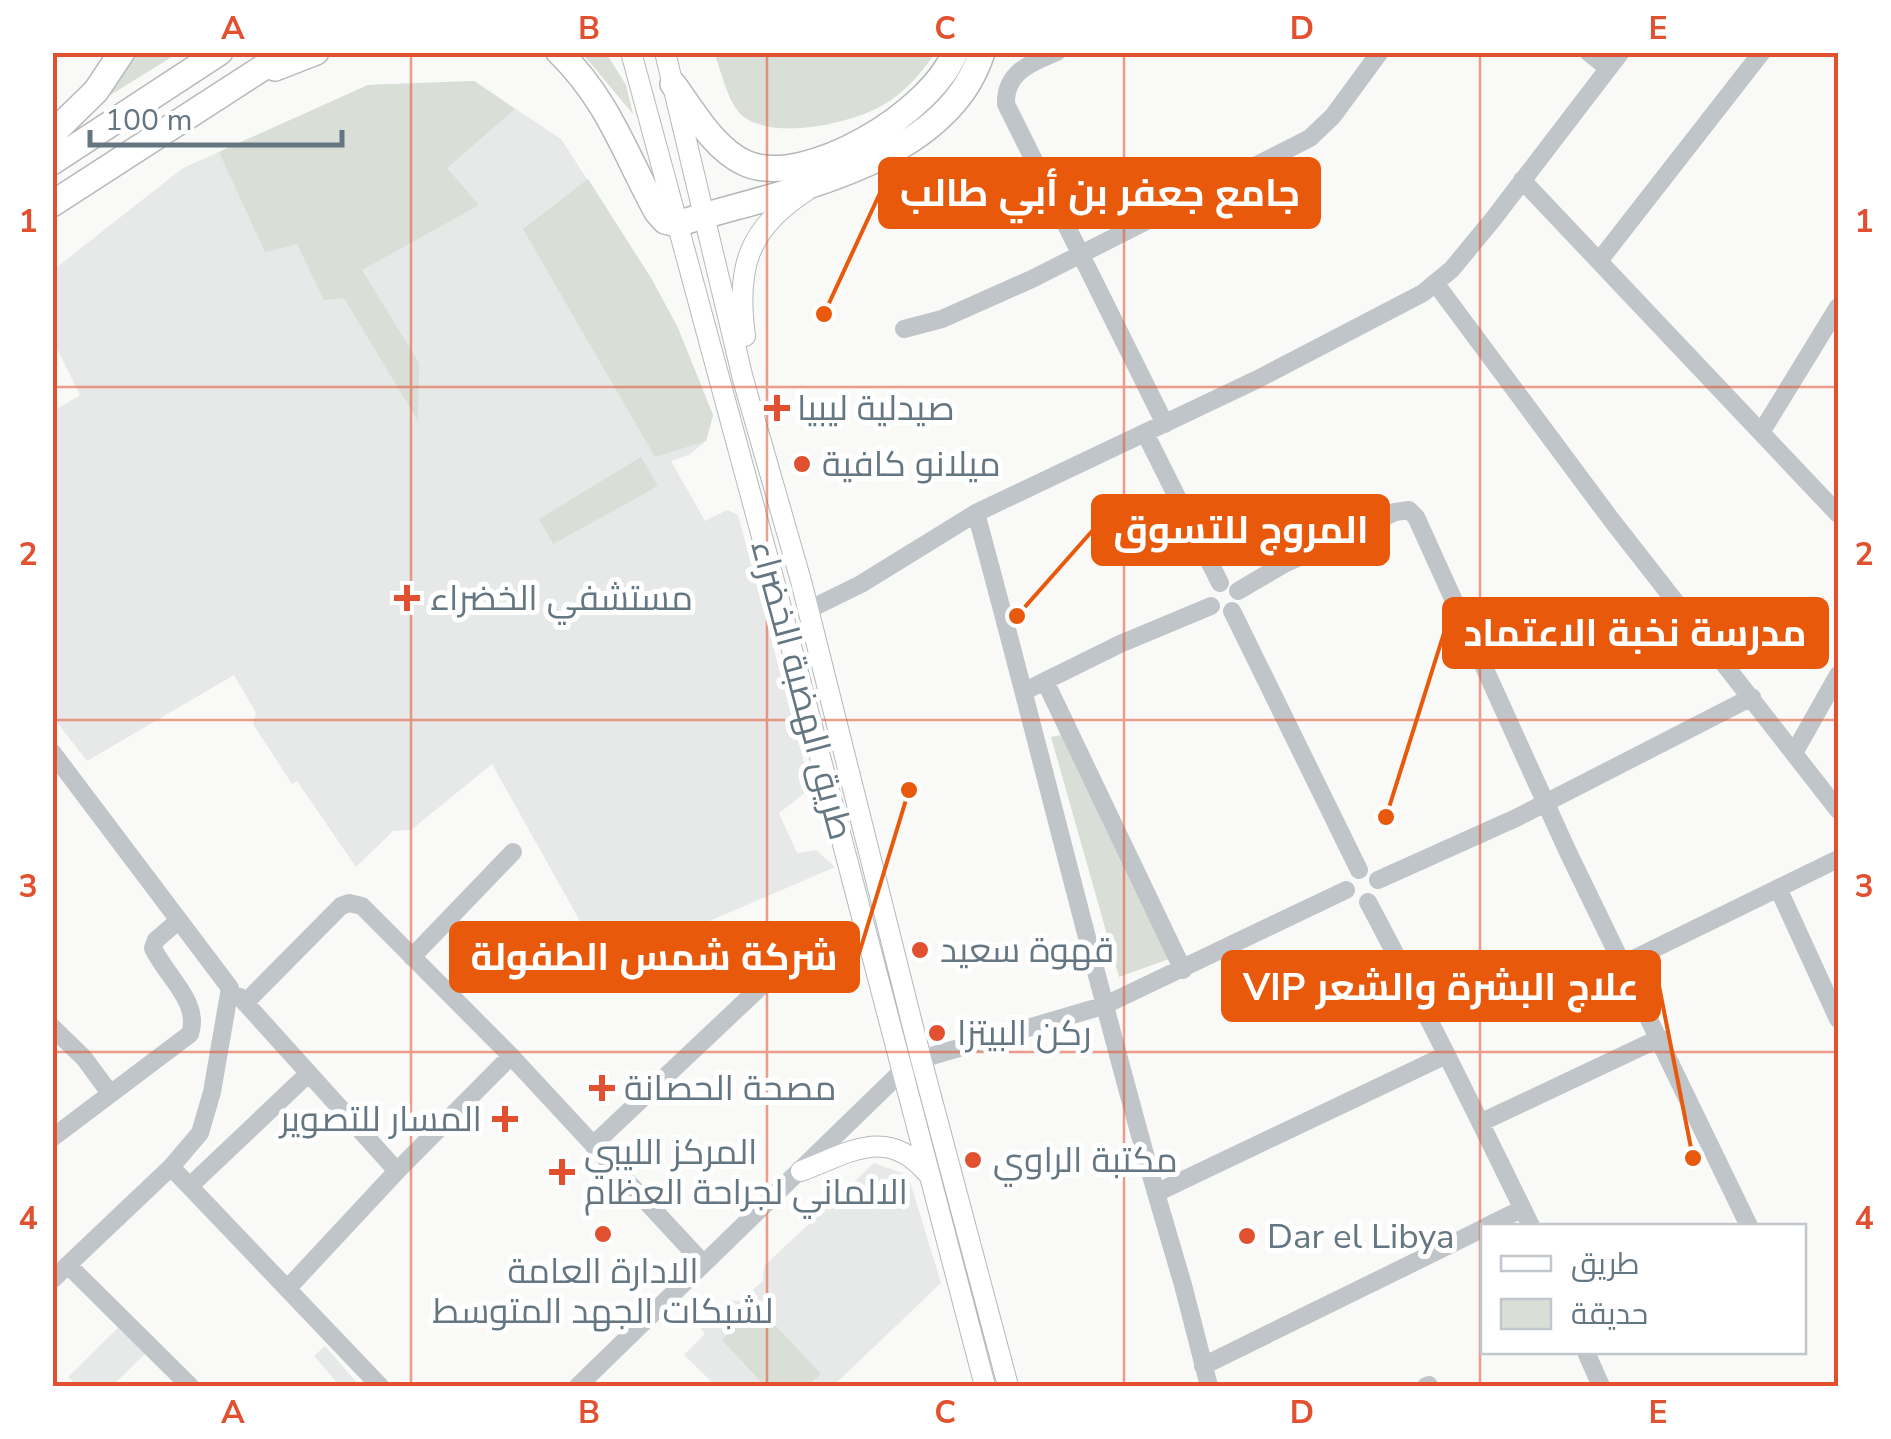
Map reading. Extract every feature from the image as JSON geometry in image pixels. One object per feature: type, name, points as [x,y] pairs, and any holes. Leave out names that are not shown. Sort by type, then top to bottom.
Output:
[{"type":"highway","points":[[52,134],[96,91],[122,52]]},
{"type":"highway","points":[[52,162],[220,52]]},
{"type":"highway","points":[[52,204],[287,52]]},
{"type":"highway","points":[[246,78],[316,52]]},
{"type":"highway","points":[[559,52],[589,84],[606,110],[657,212],[666,221],[677,224],[818,183],[900,145],[943,116],[974,74],[982,52]]},
{"type":"highway","points":[[673,84],[715,139],[736,158],[763,169],[785,169],[854,144],[904,115],[941,81],[955,52]]},
{"type":"main road","name":"طريق الهضبة الخضراء","points":[[631,52],[984,1386]]},
{"type":"main road","name":"طريق الهضبة الخضراء","points":[[665,52],[920,1059],[1008,1386]]},
{"type":"main road","points":[[754,413],[740,299],[748,259],[756,238],[772,217],[818,183]]},
{"type":"main road","points":[[801,1171],[875,1145],[890,1146],[912,1156],[930,1175]]},
{"type":"street","points":[[1057,52],[1014,76],[1006,91],[1006,104],[1164,424]]},
{"type":"street","points":[[904,329],[957,312],[1082,254],[1310,138],[1326,124],[1380,52]]},
{"type":"street","points":[[1588,52],[1608,68]]},
{"type":"street","points":[[808,610],[861,584],[976,513],[1164,424],[1408,302],[1436,284],[1494,218],[1621,52]]},
{"type":"street","points":[[1599,261],[1762,52]]},
{"type":"street","points":[[1522,180],[1838,514]]},
{"type":"street","points":[[1436,284],[1610,518],[1838,810]]},
{"type":"street","points":[[1762,431],[1838,308]]},
{"type":"street","points":[[1145,433],[1220,583]]},
{"type":"street","points":[[1238,591],[1324,544],[1395,512],[1409,510],[1422,528],[1546,802],[1748,1224]]},
{"type":"street","points":[[976,513],[1025,691],[1103,1006],[1208,1386]]},
{"type":"street","points":[[1211,606],[1222,613],[1232,611],[1239,603],[1238,591],[1232,584],[1220,583]]},
{"type":"street","points":[[1211,606],[1210,594],[1220,583]]},
{"type":"street","points":[[1025,691],[1211,606]]},
{"type":"street","points":[[1232,611],[1359,870]]},
{"type":"street","points":[[1794,753],[1838,676]]},
{"type":"street","points":[[1046,681],[1183,970]]},
{"type":"street","points":[[1378,880],[1546,802],[1752,697]]},
{"type":"street","points":[[52,752],[230,988],[398,1170]]},
{"type":"street","points":[[412,957],[514,852]]},
{"type":"street","points":[[1623,964],[1838,859]]},
{"type":"street","points":[[578,1386],[900,1072],[920,1059],[1103,1006],[1346,890],[1350,876],[1359,870],[1370,872],[1378,880],[1378,890],[1368,902]]},
{"type":"street","points":[[1778,888],[1838,1019]]},
{"type":"street","points":[[1346,890],[1352,899],[1368,902]]},
{"type":"street","points":[[1368,902],[1444,1056],[1482,1122],[1529,1224]]},
{"type":"street","points":[[245,1003],[341,906],[349,903],[367,910],[511,1056],[703,1263]]},
{"type":"street","points":[[52,1138],[190,1034],[194,1018],[152,948],[178,921]]},
{"type":"street","points":[[593,1145],[791,958]]},
{"type":"street","points":[[52,1280],[171,1167],[200,1133],[208,1113],[230,988]]},
{"type":"street","points":[[52,1027],[84,1058],[110,1092]]},
{"type":"street","points":[[1482,1122],[1660,1038]]},
{"type":"street","points":[[288,1288],[511,1056]]},
{"type":"street","points":[[1156,1194],[1444,1056]]},
{"type":"street","points":[[191,1185],[308,1074]]},
{"type":"street","points":[[171,1167],[380,1386]]},
{"type":"street","points":[[1491,1224],[1522,1209]]},
{"type":"street","points":[[1203,1366],[1481,1229]]},
{"type":"street","points":[[69,1266],[190,1386]]},
{"type":"street","points":[[1587,1354],[1600,1386]]},
{"type":"shaded area","name":"مستشفي الخضراء","points":[[474,81],[561,139],[651,278],[678,328],[713,415],[706,441],[689,455],[671,461],[705,521],[727,510],[738,515],[808,777],[806,792],[779,813],[797,853],[816,850],[835,867],[605,966],[492,764],[411,830],[393,831],[356,867],[297,781],[292,784],[253,724],[256,713],[234,675],[87,761],[53,717],[52,412],[80,395],[53,341],[53,270],[183,168],[368,85]]},
{"type":"shaded area","points":[[874,1163],[908,1175],[941,1283],[833,1386],[716,1386],[684,1355],[705,1334],[700,1328],[728,1300],[740,1301],[763,1281],[764,1266]]},
{"type":"shaded area","points":[[119,1327],[145,1354],[112,1386],[78,1386],[68,1377]]},
{"type":"shaded area","points":[[325,1346],[358,1384],[340,1386],[314,1356]]},
{"type":"green space","points":[[133,53],[178,53],[104,99]]},
{"type":"green space","points":[[582,53],[606,53],[626,85],[633,114]]},
{"type":"green space","points":[[714,53],[935,53],[908,86],[874,110],[834,123],[788,128],[750,121],[737,110]]},
{"type":"green space","points":[[474,81],[515,109],[447,168],[479,205],[362,270],[419,363],[418,421],[344,298],[324,300],[297,244],[265,252],[219,152],[368,85]]},
{"type":"green space","points":[[588,179],[678,328],[713,415],[706,441],[655,457],[523,229]]},
{"type":"green space","points":[[641,457],[658,486],[553,544],[539,519]]},
{"type":"green space","points":[[1061,735],[1169,959],[1119,977],[1051,737]]},
{"type":"green space","points":[[758,1307],[821,1374],[807,1386],[765,1386],[722,1340]]},
{"type":"place","name":"جامع جعفر بن أبي طالب","points":[[824,314]]},
{"type":"place","name":"صيدلية ليبيا","points":[[777,408]]},
{"type":"place","name":"ميلانو كافية","points":[[802,464]]},
{"type":"place","name":"مستشفي الخضراء","points":[[407,598]]},
{"type":"place","name":"المروج للتسوق","points":[[1017,616]]},
{"type":"place","name":"شركة شمس الطفولة","points":[[909,790]]},
{"type":"place","name":"مدرسة نخبة الاعتماد","points":[[1386,817]]},
{"type":"place","name":"قهوة سعيد","points":[[920,950]]},
{"type":"place","name":"ركن البيتزا","points":[[937,1033]]},
{"type":"place","name":"مصحة الحصانة","points":[[602,1088]]},
{"type":"place","name":"المسار للتصوير","points":[[505,1119]]},
{"type":"place","name":"VIP علاج البشرة والشعر","points":[[1693,1158]]},
{"type":"place","name":"مكتبة الراوي","points":[[973,1160]]},
{"type":"place","name":"المركز الليبي الالماني لجراحة العظام","points":[[562,1172]]},
{"type":"place","name":"الادارة العامة لشبكات الجهد المتوسط","points":[[603,1234]]},
{"type":"place","name":"Dar el Libya","points":[[1247,1236]]}]
